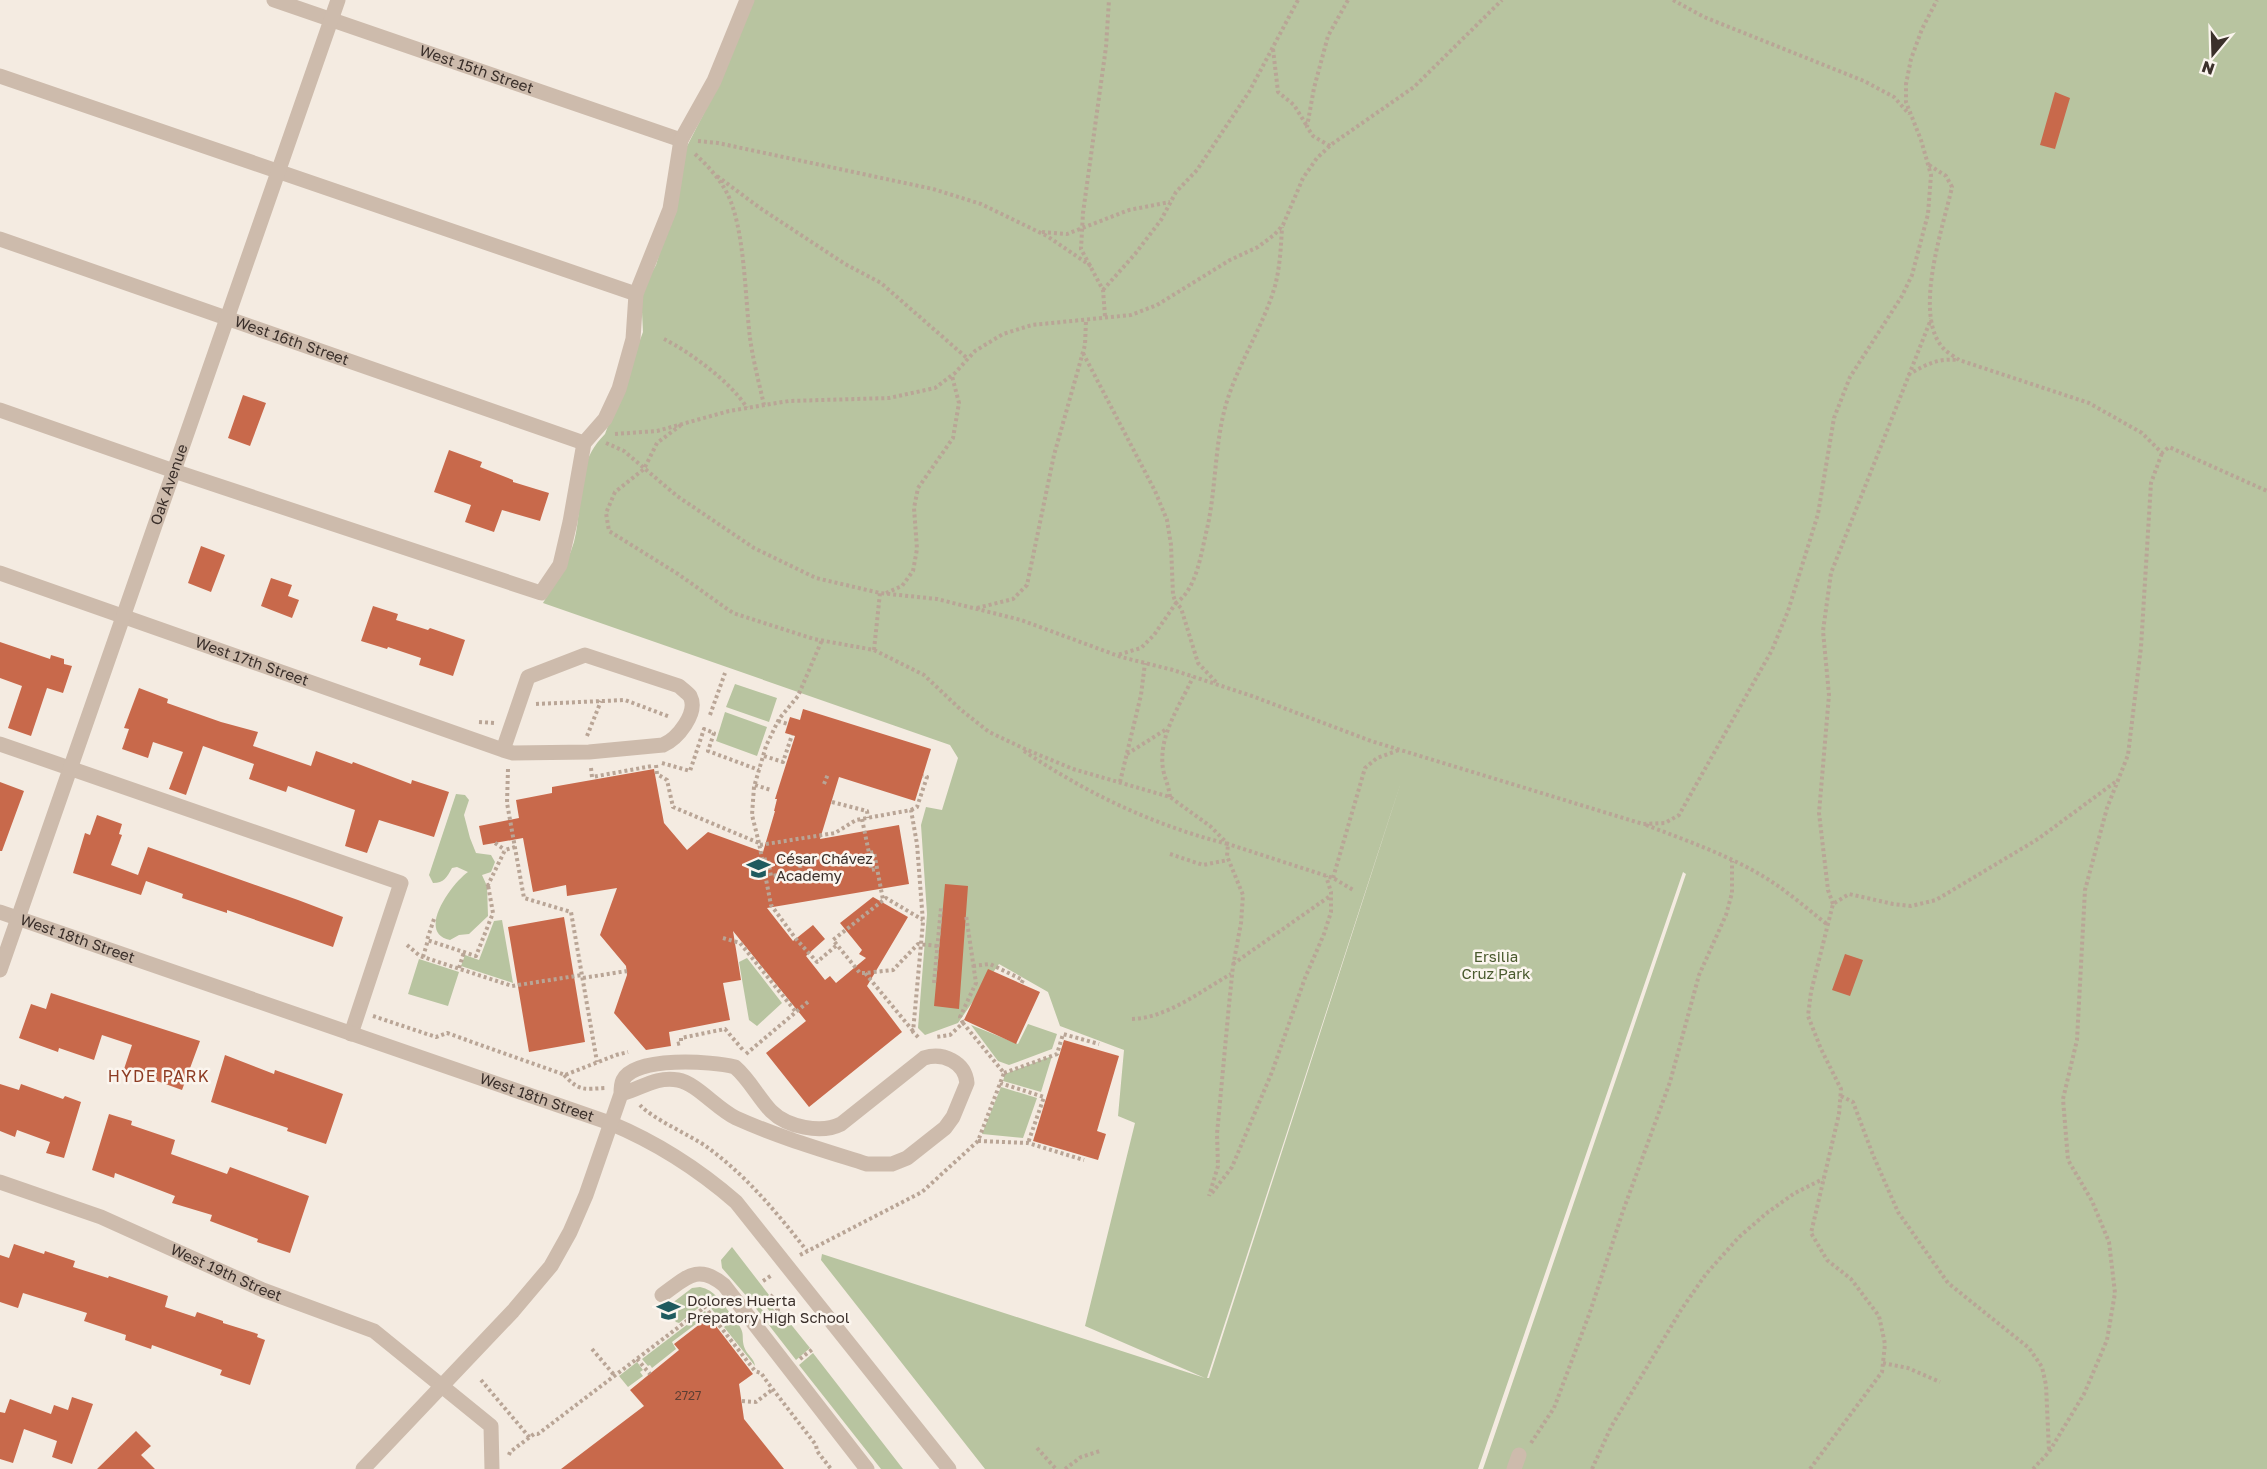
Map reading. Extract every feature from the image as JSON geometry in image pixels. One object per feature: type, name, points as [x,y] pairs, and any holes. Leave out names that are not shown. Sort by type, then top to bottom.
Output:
[{"type":"street","name":"West 15th Street","points":[[274,0],[681,140]]},
{"type":"street","name":"Oak Avenue","points":[[0,970],[338,0]]},
{"type":"street","points":[[0,410],[174,471],[541,593],[560,565],[584,443],[605,419],[619,388],[633,339],[636,294],[670,209],[681,140],[714,81],[744,1]]},
{"type":"street","points":[[0,76],[636,294]]},
{"type":"street","name":"West 16th Street","points":[[0,239],[584,443]]},
{"type":"street","name":"West 17th Street","points":[[0,573],[508,751]]},
{"type":"street","points":[[585,655],[678,686],[690,696],[692,706],[686,723],[672,741],[663,745],[589,752],[508,751],[528,677],[585,655]]},
{"type":"street","points":[[0,744],[401,883],[351,1034]]},
{"type":"street","name":"West 18th Street","points":[[0,912],[610,1123],[680,1157],[736,1202],[949,1469]]},
{"type":"street","points":[[363,1469],[513,1311],[551,1266],[570,1232],[586,1195],[621,1094],[622,1081],[628,1074],[667,1062],[729,1065],[738,1070],[772,1112],[807,1128],[820,1130],[832,1129],[842,1124],[924,1058],[930,1056],[950,1058],[966,1077],[967,1083],[953,1117],[945,1128],[907,1158],[880,1166],[867,1164],[783,1137],[734,1117],[686,1082],[668,1079],[644,1084],[631,1092],[621,1094]]},
{"type":"street","name":"West 19th Street","points":[[0,1182],[101,1217],[263,1290],[374,1331],[491,1426],[492,1469]]},
{"type":"street","points":[[662,1295],[696,1273],[712,1276],[724,1285],[867,1469]]},
{"type":"path","points":[[1105,316],[1103,290],[1080,249],[1106,47],[1109,0]]},
{"type":"path","points":[[1103,290],[1136,254],[1161,220],[1176,192],[1197,170],[1249,92],[1298,0]]},
{"type":"path","points":[[1307,127],[1314,88],[1328,36],[1348,0]]},
{"type":"path","points":[[1116,656],[1141,648],[1154,635],[1176,603],[1186,596],[1198,563],[1214,493],[1222,423],[1229,395],[1275,285],[1282,225],[1303,178],[1317,158],[1330,146],[1414,87],[1502,0]]},
{"type":"path","points":[[1673,0],[1704,17],[1864,81],[1894,97],[1912,116]]},
{"type":"path","points":[[1643,824],[1665,823],[1679,815],[1772,650],[1788,611],[1818,514],[1834,418],[1850,377],[1897,304],[1912,275],[1928,214],[1931,175],[1906,102],[1911,59],[1922,29],[1937,0]]},
{"type":"path","points":[[1273,48],[1278,92],[1294,105],[1313,136],[1330,146]]},
{"type":"path","points":[[681,140],[718,143],[933,189],[981,204],[1038,232],[1091,266]]},
{"type":"path","points":[[681,140],[715,174],[760,208],[881,283],[968,359]]},
{"type":"path","points":[[1928,165],[1946,176],[1952,187],[1931,282],[1929,308],[1933,329],[1943,349],[1959,360]]},
{"type":"path","points":[[715,174],[728,195],[735,219],[745,280],[750,339],[764,405]]},
{"type":"path","points":[[1038,232],[1067,234],[1129,210],[1171,202]]},
{"type":"path","points":[[1282,225],[1258,247],[1230,260],[1157,305],[1131,315],[1032,325],[1003,334],[975,351],[936,388],[889,398],[789,401],[764,405],[657,431],[614,434],[604,442],[624,451],[677,496],[754,548],[816,578],[882,593],[937,599],[1021,620],[1116,656],[1193,676],[1399,750],[1643,824],[1707,848],[1761,875],[1828,925]]},
{"type":"path","points":[[1810,1469],[1882,1372],[1885,1344],[1879,1316],[1851,1279],[1827,1260],[1811,1233],[1839,1114],[1841,1089],[1808,1016],[1810,992],[1833,904],[1828,890],[1819,813],[1829,695],[1823,631],[1831,573],[1931,319]]},
{"type":"path","points":[[975,609],[1013,599],[1027,585],[1054,455],[1083,353],[1086,320]]},
{"type":"path","points":[[664,339],[682,348],[739,395],[747,408]]},
{"type":"path","points":[[1083,353],[1155,491],[1167,520],[1171,545],[1173,595],[1181,608],[1198,663],[1219,685]]},
{"type":"path","points":[[1908,375],[1927,363],[1943,358],[1959,360],[2089,403],[2142,433],[2162,453]]},
{"type":"path","points":[[882,593],[902,586],[913,570],[916,549],[914,508],[918,488],[953,438],[959,403],[952,375]]},
{"type":"path","points":[[684,423],[657,443],[644,469],[615,492],[606,513],[609,531],[678,574],[733,613],[822,640],[874,651],[924,675],[960,709],[989,732],[1073,769],[1170,797],[1210,826],[1228,844],[1228,860],[1243,895],[1241,923],[1233,964],[1217,1134],[1218,1166],[1209,1196],[1232,1167],[1272,1072],[1305,978],[1328,923],[1331,912],[1331,895],[1326,876]]},
{"type":"path","points":[[2033,1469],[2049,1452],[2084,1394],[2107,1340],[2115,1293],[2109,1242],[2092,1201],[2068,1160],[2063,1099],[2077,1040],[2085,890],[2107,808],[2128,755],[2133,721],[2141,647],[2151,483],[2162,453],[2169,447],[2267,491]]},
{"type":"path","points":[[874,651],[882,593]]},
{"type":"path","points":[[822,640],[798,696],[772,730],[755,785],[752,815],[771,906],[817,962],[837,945]]},
{"type":"path","points":[[1120,782],[1142,695],[1145,663]]},
{"type":"path","points":[[704,729],[725,673]]},
{"type":"path","points":[[1170,797],[1163,770],[1166,730],[1181,705],[1193,676]]},
{"type":"path","points":[[537,695],[533,704],[625,700],[714,733],[708,751],[759,770]]},
{"type":"path","points":[[778,721],[788,724]]},
{"type":"path","points":[[1127,754],[1166,730]]},
{"type":"path","points":[[764,756],[783,762],[792,735]]},
{"type":"path","points":[[1014,744],[1059,775],[1106,799],[1165,824],[1333,878],[1355,891]]},
{"type":"path","points":[[1333,878],[1365,768],[1377,758],[1399,750]]},
{"type":"path","points":[[508,751],[507,803],[525,898],[571,912],[597,1062]]},
{"type":"path","points":[[656,765],[657,774],[667,780],[673,807],[759,844],[836,833],[856,820],[911,810],[917,807],[927,777],[923,776]]},
{"type":"path","points":[[824,784],[828,774]]},
{"type":"path","points":[[1833,904],[1849,894],[1911,906],[1936,900],[2038,838],[2118,780]]},
{"type":"path","points":[[755,785],[771,790]]},
{"type":"path","points":[[832,802],[867,812],[868,818]]},
{"type":"path","points":[[911,810],[917,844],[923,920],[913,1032]]},
{"type":"path","points":[[862,819],[869,853],[874,852],[883,901]]},
{"type":"path","points":[[495,843],[505,850]]},
{"type":"path","points":[[428,940],[476,956],[493,913],[487,884],[505,850],[515,847]]},
{"type":"path","points":[[1170,854],[1203,865],[1228,860]]},
{"type":"path","points":[[764,860],[768,859],[771,876],[801,872]]},
{"type":"path","points":[[1516,1462],[1539,1434],[1554,1408],[1590,1312],[1623,1211],[1670,1082],[1699,975],[1726,915],[1732,893],[1732,861]]},
{"type":"path","points":[[801,865],[802,878]]},
{"type":"path","points":[[1233,964],[1331,895]]},
{"type":"path","points":[[923,920],[885,898],[833,940],[860,973],[893,970],[918,944],[938,946]]},
{"type":"path","points":[[934,983],[941,908]]},
{"type":"path","points":[[963,1023],[960,1017],[976,983],[966,915]]},
{"type":"path","points":[[423,957],[434,919]]},
{"type":"path","points":[[723,938],[740,943],[796,1012]]},
{"type":"path","points":[[407,945],[423,957],[512,986],[627,971]]},
{"type":"path","points":[[459,968],[464,952]]},
{"type":"path","points":[[973,966],[990,964],[1023,980],[1021,984]]},
{"type":"path","points":[[865,973],[920,1040]]},
{"type":"path","points":[[1132,1019],[1143,1018],[1169,1009],[1232,974]]},
{"type":"path","points":[[746,1054],[809,1001]]},
{"type":"path","points":[[1004,1073],[1057,1054],[1063,1034],[1099,1044]]},
{"type":"path","points":[[564,1074],[574,1086],[582,1091],[604,1088]]},
{"type":"path","points":[[1000,1083],[1044,1097],[1029,1143]]},
{"type":"path","points":[[1840,1096],[1853,1102],[1898,1212],[1948,1283],[2029,1348],[2042,1367],[2046,1385],[2049,1452]]},
{"type":"path","points":[[637,1100],[645,1111],[656,1116],[655,1119]]},
{"type":"path","points":[[978,1141],[1029,1143],[1084,1160]]},
{"type":"path","points":[[1592,1469],[1611,1427],[1681,1310],[1706,1274],[1739,1237],[1768,1212],[1795,1192],[1824,1179]]},
{"type":"path","points":[[509,1461],[510,1452],[534,1434],[538,1434],[705,1306],[755,1371],[761,1373],[816,1445],[817,1450],[831,1469]]},
{"type":"path","points":[[592,1349],[615,1376]]},
{"type":"path","points":[[637,1359],[650,1374]]},
{"type":"path","points":[[1883,1363],[1908,1368],[1940,1382]]},
{"type":"path","points":[[482,1380],[530,1438]]},
{"type":"path","points":[[742,1401],[756,1402],[773,1389]]},
{"type":"path","points":[[1037,1448],[1056,1469]]},
{"type":"path","points":[[1065,1469],[1081,1457],[1100,1451]]},
{"type":"green space","name":"Ersilia Cruz Park","points":[[753,0],[2267,0],[2267,1469],[1483,1469],[1686,874],[1683,872],[1478,1469],[985,1469],[821,1260],[822,1254],[1205,1378],[1085,1326],[1135,1123],[1118,1116],[1124,1050],[1060,1026],[1048,992],[999,964],[958,1023],[925,1035],[918,1028],[927,914],[921,825],[926,807],[942,810],[958,758],[950,745],[543,603],[560,574],[574,542],[581,485],[588,459],[605,434],[643,332],[641,292],[656,265],[677,194],[684,152],[720,82]],"holes":[[[1402,779],[1209,1378],[1207,1378]]]},
{"type":"green space","points":[[735,684],[777,698],[769,722],[726,707]]},
{"type":"green space","points":[[725,712],[767,727],[757,756],[716,741]]},
{"type":"green space","points":[[456,794],[465,795],[469,800],[464,815],[476,853],[491,855],[495,862],[491,872],[482,875],[487,886],[488,916],[469,934],[459,935],[450,940],[440,935],[436,928],[436,918],[446,896],[468,872],[457,867],[452,868],[445,879],[437,883],[433,883],[429,875]]},
{"type":"green space","points":[[502,920],[513,983],[461,966],[465,955],[479,960],[494,921]]},
{"type":"green space","points":[[747,958],[782,1003],[757,1026],[749,1020],[739,962]]},
{"type":"green space","points":[[419,959],[459,972],[448,1006],[408,994]]},
{"type":"green space","points":[[1028,1024],[1057,1034],[1052,1049],[1009,1065],[998,1061],[971,1025],[1018,1044]]},
{"type":"green space","points":[[1052,1056],[1041,1092],[1003,1081],[1005,1074]]},
{"type":"green space","points":[[1001,1087],[1037,1098],[1023,1138],[982,1134]]},
{"type":"green space","points":[[732,1247],[769,1295],[765,1298],[774,1310],[771,1313],[757,1295],[749,1299],[722,1268],[721,1260]]},
{"type":"green space","points":[[700,1287],[714,1294],[730,1313],[722,1322],[706,1302],[679,1323],[676,1322],[666,1310],[667,1307],[692,1288]]},
{"type":"green space","points":[[756,1302],[770,1320],[781,1312],[810,1348],[796,1360],[754,1306]]},
{"type":"green space","points":[[705,1311],[708,1315],[672,1342],[676,1349],[652,1368],[648,1366],[642,1359]]},
{"type":"green space","points":[[731,1321],[736,1321],[739,1326],[745,1349],[755,1366],[724,1327]]},
{"type":"green space","points":[[813,1353],[903,1469],[881,1469],[799,1365]]},
{"type":"green space","points":[[637,1362],[643,1370],[640,1372],[643,1376],[628,1387],[619,1376]]},
{"type":"building","points":[[2055,92],[2070,98],[2055,149],[2040,145]]},
{"type":"building","points":[[243,395],[266,403],[250,446],[228,438]]},
{"type":"building","points":[[449,450],[482,462],[480,467],[513,480],[513,482],[549,493],[540,521],[502,510],[494,532],[465,522],[471,505],[434,492]]},
{"type":"building","points":[[201,546],[225,555],[211,592],[188,583]]},
{"type":"building","points":[[271,578],[292,585],[288,596],[299,600],[292,618],[261,606]]},
{"type":"building","points":[[373,606],[398,614],[396,620],[465,640],[453,676],[419,665],[421,658],[361,641]]},
{"type":"building","points":[[0,642],[50,659],[51,655],[64,659],[64,664],[72,666],[63,693],[47,688],[31,736],[8,728],[22,686],[0,678]]},
{"type":"building","points":[[139,688],[168,699],[167,703],[258,732],[253,746],[311,766],[316,751],[411,784],[412,780],[449,792],[434,837],[379,820],[367,853],[345,846],[355,810],[288,786],[286,792],[249,779],[254,764],[203,746],[186,795],[169,789],[183,752],[153,742],[148,758],[122,749],[129,729],[124,728]]},
{"type":"building","name":"César Chávez Academy","points":[[803,709],[931,749],[915,801],[839,777],[820,839],[899,825],[909,884],[767,908],[793,941],[813,925],[825,939],[806,956],[825,980],[830,976],[836,983],[866,958],[859,954],[862,950],[840,923],[873,897],[908,917],[867,986],[902,1032],[809,1107],[766,1053],[806,1021],[733,931],[741,980],[723,983],[730,1020],[669,1032],[671,1046],[646,1050],[614,1013],[627,975],[626,966],[600,935],[617,888],[567,896],[566,885],[533,892],[523,838],[483,845],[479,826],[519,818],[516,800],[552,793],[552,787],[654,769],[664,823],[687,850],[708,832],[763,852],[775,811],[777,799],[775,799],[795,736],[785,733],[790,717],[800,720]]},
{"type":"building","points":[[0,782],[24,791],[2,851],[0,851]]},
{"type":"building","points":[[97,815],[122,824],[119,834],[122,835],[111,865],[138,875],[148,847],[298,900],[343,917],[333,947],[227,910],[227,913],[182,898],[183,894],[146,881],[141,895],[73,873],[85,833],[90,835]]},
{"type":"building","points":[[945,884],[968,886],[959,1009],[934,1006]]},
{"type":"building","points":[[564,917],[585,1042],[529,1052],[508,927]]},
{"type":"building","points":[[1845,954],[1863,960],[1850,996],[1832,990]]},
{"type":"building","points":[[988,969],[1040,992],[1016,1044],[964,1020]]},
{"type":"building","points":[[51,993],[200,1041],[182,1090],[124,1069],[132,1045],[102,1035],[94,1060],[59,1048],[58,1052],[19,1038],[31,1004],[46,1009]]},
{"type":"building","points":[[1064,1040],[1119,1056],[1097,1131],[1106,1134],[1098,1160],[1033,1141]]},
{"type":"building","points":[[225,1055],[274,1074],[275,1070],[343,1094],[326,1144],[287,1131],[288,1128],[211,1102]]},
{"type":"building","points":[[0,1084],[19,1090],[21,1084],[63,1099],[65,1096],[81,1102],[64,1158],[46,1153],[50,1142],[17,1130],[15,1137],[0,1131]]},
{"type":"building","points":[[109,1114],[132,1121],[131,1125],[175,1140],[171,1154],[227,1174],[230,1167],[309,1196],[290,1253],[257,1242],[258,1239],[210,1221],[212,1215],[172,1203],[175,1196],[115,1173],[114,1178],[92,1170]]},
{"type":"building","points":[[14,1244],[75,1261],[73,1267],[108,1278],[109,1276],[168,1296],[165,1307],[195,1317],[197,1312],[258,1334],[257,1337],[265,1340],[250,1385],[220,1375],[222,1370],[152,1345],[151,1349],[125,1340],[126,1335],[84,1321],[87,1313],[23,1293],[18,1308],[0,1302],[0,1255],[9,1258]]},
{"type":"building","points":[[709,1317],[753,1374],[739,1384],[744,1419],[784,1469],[561,1469],[644,1406],[630,1390],[679,1350],[674,1344]]},
{"type":"building","points":[[72,1397],[93,1404],[72,1464],[52,1457],[57,1441],[24,1429],[13,1463],[0,1459],[0,1412],[5,1413],[10,1399],[51,1414],[54,1405],[68,1410]]},
{"type":"building","points":[[136,1431],[151,1446],[141,1455],[155,1469],[97,1469]]},
{"type":"place","name":"César Chávez Academy","points":[[758,868]]},
{"type":"place","name":"Dolores Huerta Prepatory High School","points":[[669,1310]]},
{"type":"district","name":"HYDE PARK","points":[[159,1076]]}]
